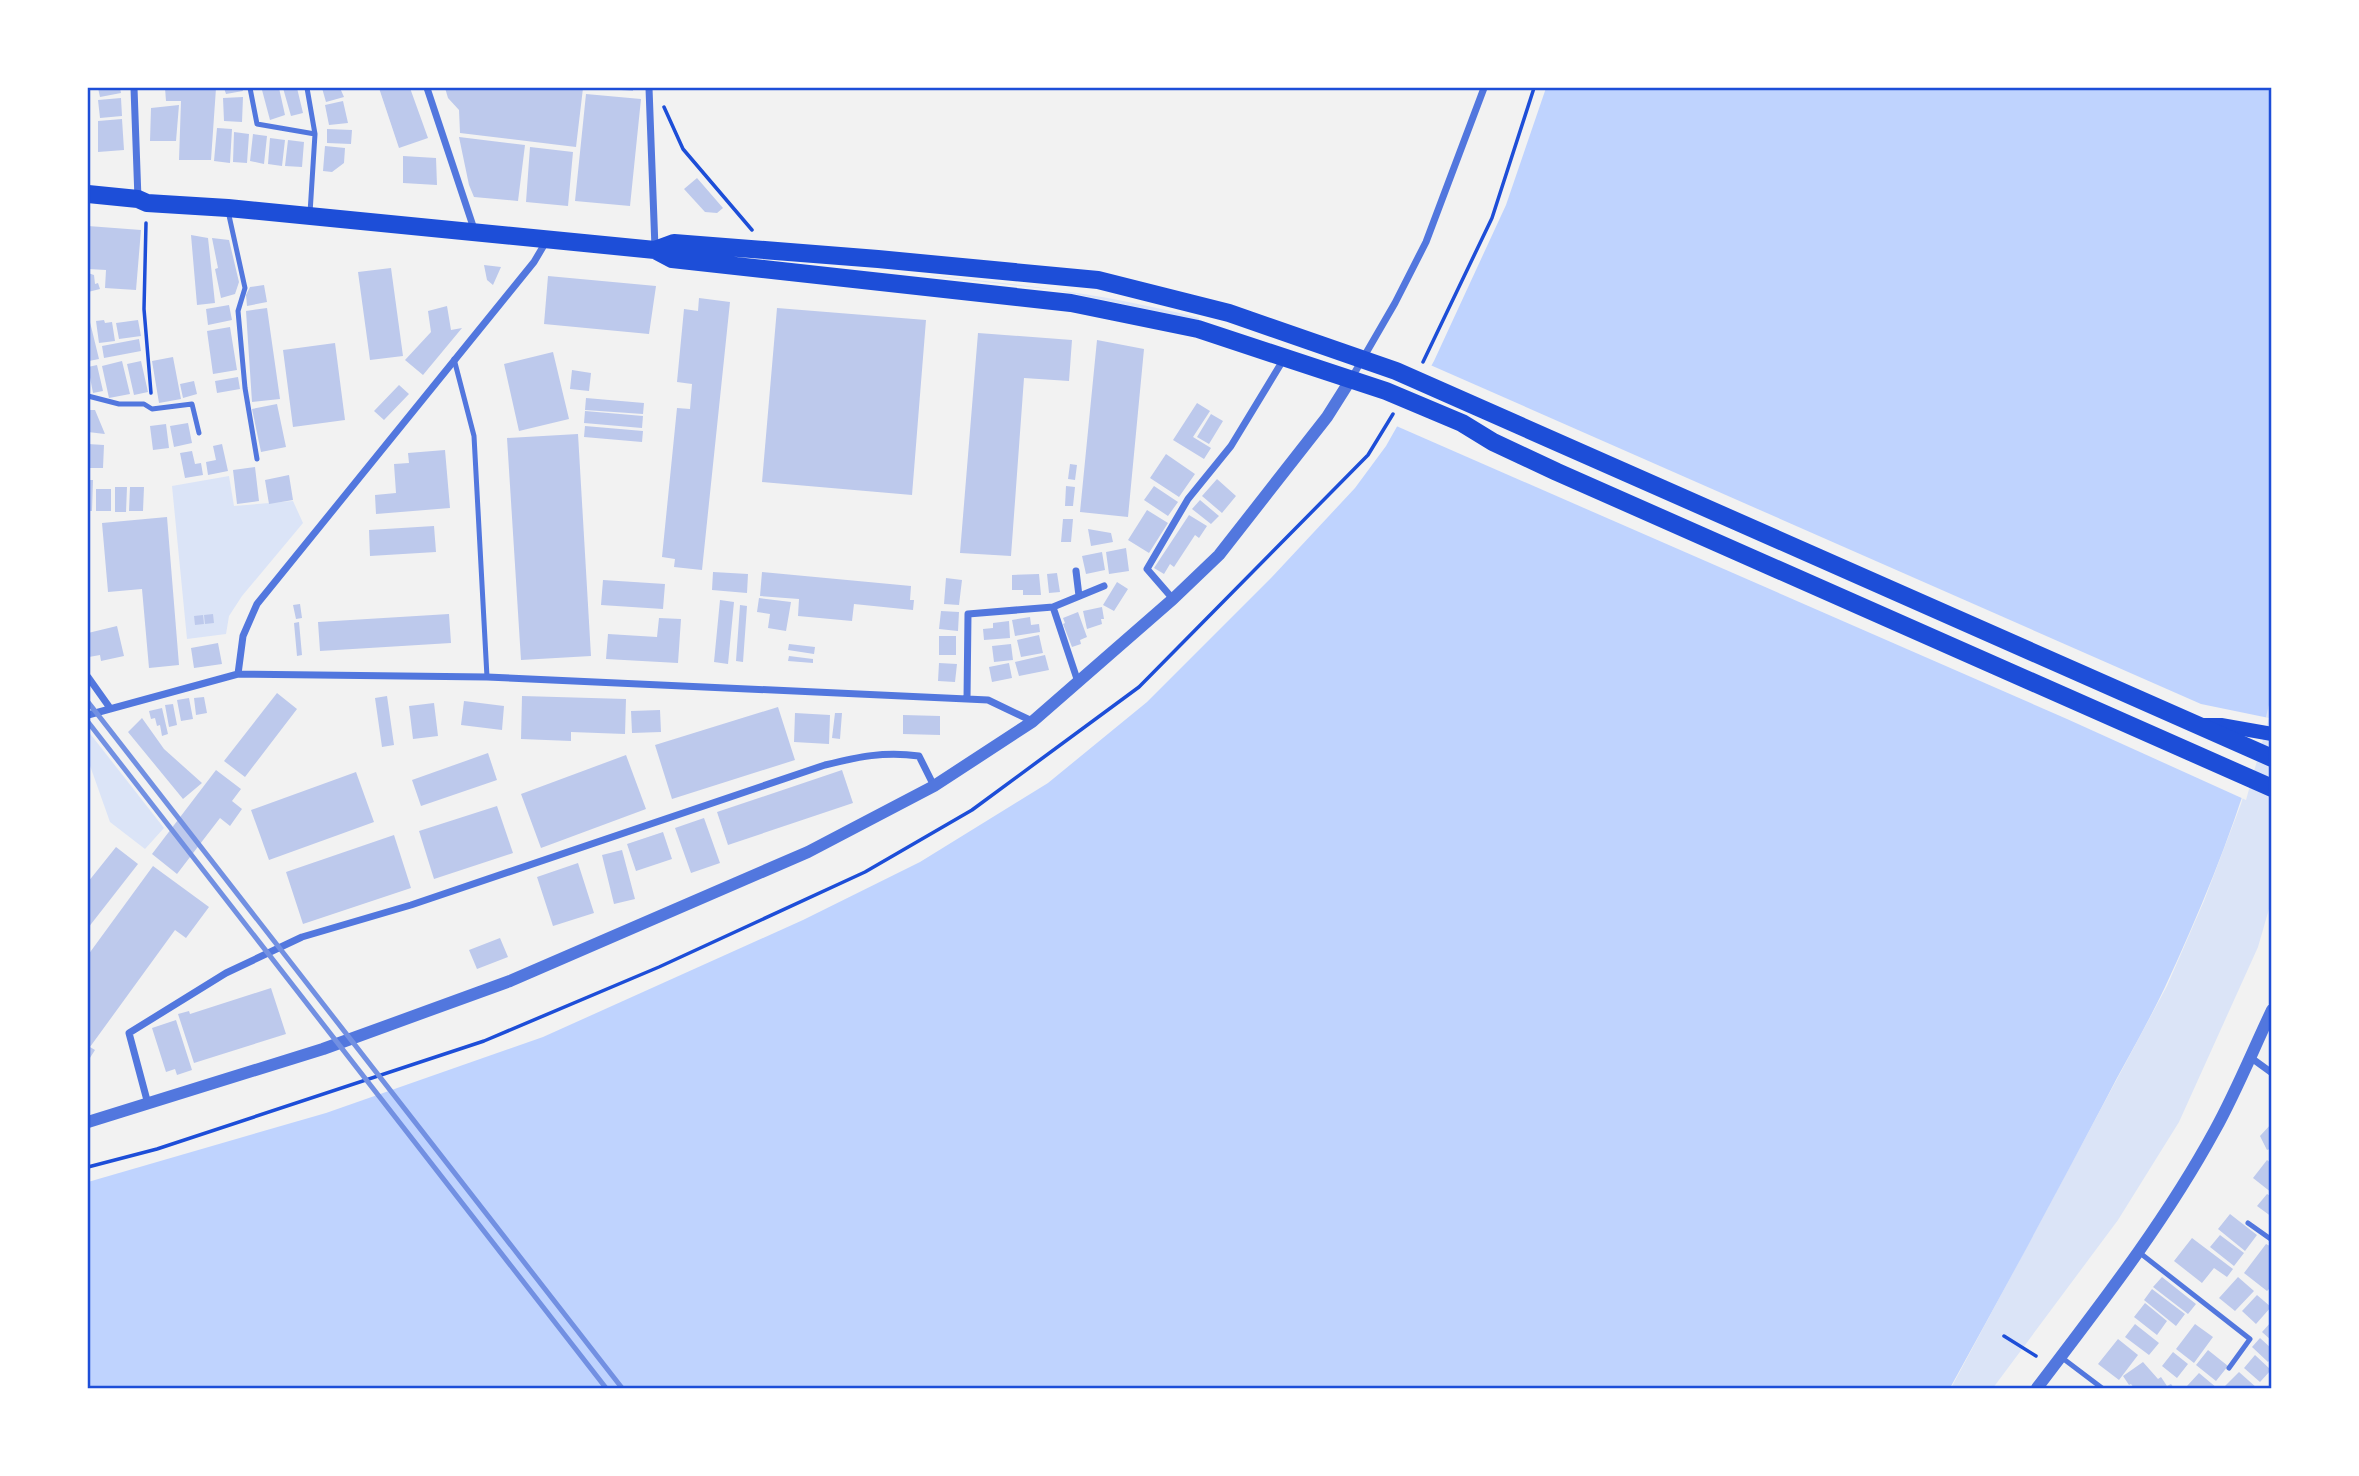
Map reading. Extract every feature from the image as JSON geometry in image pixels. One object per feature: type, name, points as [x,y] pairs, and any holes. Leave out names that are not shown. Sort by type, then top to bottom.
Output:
[{"type":"main road","points":[[88,194],[655,250],[672,259],[1071,303],[1198,329],[1356,381],[1462,423],[1493,442],[1557,472],[2272,788]]},
{"type":"main road","points":[[655,250],[674,243],[1098,280],[1229,313],[1396,371],[2272,758]]},
{"type":"main road","points":[[2200,725],[2221,725],[2272,734]]},
{"type":"street","points":[[134,88],[143,201]]},
{"type":"street","points":[[427,88],[475,232]]},
{"type":"street","points":[[649,88],[655,250]]},
{"type":"street","points":[[88,1122],[323,1049],[510,981],[808,852],[934,786],[1032,722],[1174,599],[1219,555],[1356,381],[1426,242],[1484,88]]},
{"type":"street","points":[[237,674],[243,636],[257,604],[534,262],[547,240]]},
{"type":"street","points":[[1174,599],[1147,569],[1188,499],[1231,446],[1285,357]]},
{"type":"street","points":[[1076,571],[1079,596]]},
{"type":"street","points":[[967,699],[968,614],[1053,607],[1104,586]]},
{"type":"street","points":[[1053,607],[1078,682]]},
{"type":"street","points":[[88,715],[237,674],[487,677],[967,699],[988,701],[1032,722]]},
{"type":"street","points":[[88,677],[110,708]]},
{"type":"street","points":[[148,1104],[129,1033],[226,972],[302,937],[411,905],[834,762],[879,753],[896,752],[919,756],[934,786]]},
{"type":"street","points":[[2038,1388],[2179,1190],[2216,1130],[2272,1010]]},
{"type":"street","points":[[2250,1057],[2272,1073]]},
{"type":"lane","points":[[250,88],[257,124],[315,134]]},
{"type":"lane","points":[[307,88],[315,134],[310,216]]},
{"type":"lane","points":[[228,208],[245,288],[238,311],[245,388],[257,459]]},
{"type":"lane","points":[[454,359],[474,436],[487,677]]},
{"type":"lane","points":[[88,396],[119,404],[144,404],[152,410],[192,404],[198,433]]},
{"type":"lane","points":[[2248,1223],[2272,1240]]},
{"type":"lane","points":[[2138,1251],[2160,1271],[2250,1339],[2229,1368]]},
{"type":"lane","points":[[2061,1357],[2102,1388]]},
{"type":"path","points":[[661,98],[683,149],[752,230]]},
{"type":"path","points":[[143,201],[144,309],[152,410]]},
{"type":"path","points":[[2004,1336],[2036,1356]]},
{"type":"shaded area","points":[[923,275],[1062,290],[1165,310],[1199,320],[1056,290]]},
{"type":"shaded area","points":[[229,476],[234,506],[293,501],[303,523],[242,596],[229,616],[226,634],[187,639],[172,486]]},
{"type":"shaded area","points":[[2271,698],[2271,902],[2258,947],[2179,1122],[2118,1220],[1993,1388],[1951,1388],[2167,986],[2204,901],[2241,804]]},
{"type":"shaded area","points":[[88,731],[164,828],[145,849],[110,822],[88,760]]},
{"type":"water","points":[[1546,88],[2271,88],[2272,693],[2226,843],[2165,987],[1950,1388],[88,1388],[88,1182],[326,1113],[543,1037],[803,920],[920,862],[1048,783],[1147,702],[1272,577],[1355,488],[1386,446],[1434,361],[1506,205]]},
{"type":"pier","points":[[1428,364],[2201,704],[2269,718],[2246,800],[1394,425]]},
{"type":"building","points":[[98,88],[120,88],[121,93],[100,97]]},
{"type":"building","points":[[165,88],[216,88],[211,160],[179,160],[181,101],[166,101]]},
{"type":"building","points":[[224,88],[242,88],[243,91],[226,94]]},
{"type":"building","points":[[279,88],[285,115],[270,120],[262,90]]},
{"type":"building","points":[[283,88],[297,88],[303,113],[291,116]]},
{"type":"building","points":[[322,88],[340,88],[344,97],[326,102]]},
{"type":"building","points":[[379,88],[410,88],[428,138],[399,148]]},
{"type":"building","points":[[445,88],[583,88],[576,147],[460,133],[459,110],[448,98]]},
{"type":"building","points":[[633,88],[633,91],[609,89]]},
{"type":"building","points":[[586,94],[641,99],[630,206],[575,201]]},
{"type":"building","points":[[243,97],[242,122],[224,121],[223,98]]},
{"type":"building","points":[[121,98],[122,116],[100,118],[98,100]]},
{"type":"building","points":[[343,101],[348,123],[329,125],[325,105]]},
{"type":"building","points":[[179,105],[176,141],[150,141],[151,108]]},
{"type":"building","points":[[122,119],[124,150],[98,152],[98,121]]},
{"type":"building","points":[[217,128],[232,129],[230,163],[214,161]]},
{"type":"building","points":[[327,129],[352,130],[351,144],[327,143]]},
{"type":"building","points":[[234,132],[249,134],[247,163],[233,162]]},
{"type":"building","points":[[253,134],[267,136],[264,164],[250,161]]},
{"type":"building","points":[[459,137],[525,145],[518,201],[474,197]]},
{"type":"building","points":[[270,138],[285,140],[282,166],[268,164]]},
{"type":"building","points":[[288,140],[304,142],[302,167],[285,166]]},
{"type":"building","points":[[325,146],[345,148],[344,163],[332,172],[323,171]]},
{"type":"building","points":[[530,147],[573,152],[568,206],[526,202]]},
{"type":"building","points":[[403,156],[436,158],[437,185],[403,183]]},
{"type":"building","points":[[697,178],[723,208],[717,213],[705,212],[684,189]]},
{"type":"building","points":[[88,226],[141,230],[136,290],[105,288],[106,270],[88,269]]},
{"type":"building","points":[[191,235],[208,238],[215,303],[197,305]]},
{"type":"building","points":[[212,238],[229,240],[239,282],[235,294],[221,298],[215,269],[218,268]]},
{"type":"building","points":[[484,265],[501,267],[493,285],[487,280]]},
{"type":"building","points":[[391,268],[403,356],[370,360],[358,272]]},
{"type":"building","points":[[88,273],[94,275],[95,284],[98,283],[100,289],[88,292]]},
{"type":"building","points":[[548,276],[656,286],[649,334],[544,324]]},
{"type":"building","points":[[264,285],[267,302],[247,306],[246,295],[250,287]]},
{"type":"building","points":[[699,298],[730,302],[702,570],[674,567],[675,559],[662,557],[677,408],[690,409],[692,384],[677,382],[684,309],[698,311]]},
{"type":"building","points":[[229,305],[232,320],[208,325],[206,309]]},
{"type":"building","points":[[447,306],[451,330],[462,328],[423,375],[405,360],[431,332],[428,311]]},
{"type":"building","points":[[267,308],[280,399],[252,402],[246,311]]},
{"type":"building","points":[[777,308],[926,320],[912,495],[762,482]]},
{"type":"building","points":[[88,314],[99,359],[89,361],[88,354]]},
{"type":"building","points":[[104,320],[105,323],[112,322],[115,341],[99,343],[96,321]]},
{"type":"building","points":[[138,320],[141,336],[119,339],[116,323]]},
{"type":"building","points":[[230,327],[237,370],[213,374],[207,331]]},
{"type":"building","points":[[978,333],[1072,340],[1069,381],[1024,378],[1011,556],[960,553]]},
{"type":"building","points":[[139,339],[141,351],[104,358],[102,346]]},
{"type":"building","points":[[1097,340],[1144,349],[1128,517],[1080,512]]},
{"type":"building","points":[[335,343],[345,420],[293,427],[283,350]]},
{"type":"building","points":[[553,352],[569,419],[519,431],[504,364]]},
{"type":"building","points":[[173,357],[181,399],[159,403],[152,361]]},
{"type":"building","points":[[122,361],[130,394],[109,398],[102,366]]},
{"type":"building","points":[[141,361],[148,392],[134,395],[127,364]]},
{"type":"building","points":[[97,365],[103,391],[93,393],[88,367]]},
{"type":"building","points":[[572,370],[591,373],[589,391],[570,389]]},
{"type":"building","points":[[238,377],[240,389],[217,393],[215,381]]},
{"type":"building","points":[[194,381],[197,394],[183,398],[180,384]]},
{"type":"building","points":[[399,385],[409,394],[384,420],[374,411]]},
{"type":"building","points":[[586,398],[644,403],[643,414],[585,410]]},
{"type":"building","points":[[1197,403],[1210,411],[1193,437],[1211,448],[1204,459],[1173,440]]},
{"type":"building","points":[[277,404],[286,447],[261,452],[252,409]]},
{"type":"building","points":[[88,410],[95,410],[105,434],[88,432]]},
{"type":"building","points":[[585,411],[643,416],[642,428],[584,423]]},
{"type":"building","points":[[1211,414],[1223,421],[1209,444],[1197,437]]},
{"type":"building","points":[[188,423],[192,443],[174,447],[170,426]]},
{"type":"building","points":[[166,424],[169,448],[153,450],[150,426]]},
{"type":"building","points":[[585,426],[643,431],[642,442],[584,437]]},
{"type":"building","points":[[578,434],[591,656],[521,660],[507,438]]},
{"type":"building","points":[[88,444],[104,445],[103,468],[88,468]]},
{"type":"building","points":[[222,444],[228,471],[208,475],[206,462],[216,460],[213,446]]},
{"type":"building","points":[[445,450],[450,508],[376,514],[375,495],[396,493],[394,464],[409,463],[408,453]]},
{"type":"building","points":[[192,451],[195,464],[201,463],[203,475],[185,478],[180,453]]},
{"type":"building","points":[[1166,454],[1195,474],[1179,497],[1150,478]]},
{"type":"building","points":[[1070,464],[1077,465],[1075,480],[1068,479]]},
{"type":"building","points":[[255,467],[259,501],[237,504],[233,470]]},
{"type":"building","points":[[289,475],[293,500],[269,504],[265,480]]},
{"type":"building","points":[[1217,479],[1236,496],[1222,513],[1202,496]]},
{"type":"building","points":[[88,480],[93,480],[92,511],[88,511]]},
{"type":"building","points":[[1066,486],[1075,487],[1073,506],[1065,506]]},
{"type":"building","points":[[1154,486],[1178,502],[1168,516],[1144,500]]},
{"type":"building","points":[[115,487],[127,487],[126,512],[115,512]]},
{"type":"building","points":[[130,487],[144,487],[143,511],[129,511]]},
{"type":"building","points":[[96,489],[111,489],[111,511],[96,511]]},
{"type":"building","points":[[1200,500],[1219,516],[1211,524],[1192,509]]},
{"type":"building","points":[[1147,510],[1168,523],[1149,553],[1128,540]]},
{"type":"building","points":[[1189,515],[1207,526],[1199,538],[1195,535],[1174,567],[1170,564],[1164,574],[1154,568]]},
{"type":"building","points":[[167,517],[179,665],[149,668],[142,589],[108,592],[102,523]]},
{"type":"building","points":[[1063,519],[1073,519],[1071,542],[1061,542]]},
{"type":"building","points":[[434,526],[436,552],[370,556],[369,530]]},
{"type":"building","points":[[1088,529],[1111,533],[1113,542],[1091,546]]},
{"type":"building","points":[[1126,548],[1129,571],[1109,574],[1106,552]]},
{"type":"building","points":[[1102,552],[1105,570],[1086,574],[1082,556]]},
{"type":"building","points":[[713,572],[748,574],[747,593],[712,590]]},
{"type":"building","points":[[762,572],[911,586],[910,600],[914,600],[913,610],[854,604],[852,621],[798,616],[799,599],[760,596]]},
{"type":"building","points":[[1057,573],[1060,592],[1049,593],[1047,574]]},
{"type":"building","points":[[1039,574],[1041,595],[1023,595],[1023,590],[1012,590],[1012,575]]},
{"type":"building","points":[[946,578],[962,580],[959,605],[944,604]]},
{"type":"building","points":[[603,580],[665,584],[663,609],[601,605]]},
{"type":"building","points":[[1117,582],[1128,589],[1114,611],[1103,605]]},
{"type":"building","points":[[759,598],[791,602],[786,631],[768,628],[770,614],[757,612]]},
{"type":"building","points":[[720,600],[734,602],[728,664],[714,662]]},
{"type":"building","points":[[300,604],[302,618],[296,619],[293,605]]},
{"type":"building","points":[[740,605],[747,606],[743,662],[736,661]]},
{"type":"building","points":[[1102,607],[1102,624],[1087,629],[1083,611]]},
{"type":"building","points":[[941,611],[959,612],[958,631],[939,629]]},
{"type":"building","points":[[1078,612],[1087,637],[1080,640],[1081,644],[1072,647],[1063,618]]},
{"type":"building","points":[[213,614],[214,623],[205,624],[204,615]]},
{"type":"building","points":[[449,614],[451,643],[320,651],[318,622]]},
{"type":"building","points":[[203,615],[204,624],[195,625],[194,616]]},
{"type":"building","points":[[1030,617],[1031,625],[1039,624],[1040,632],[1015,636],[1012,620]]},
{"type":"building","points":[[659,618],[681,619],[678,663],[606,659],[608,634],[657,637]]},
{"type":"building","points":[[1009,621],[1010,638],[984,640],[983,629],[993,628],[993,623]]},
{"type":"building","points":[[299,622],[302,655],[297,656],[294,623]]},
{"type":"building","points":[[117,626],[124,656],[101,661],[100,655],[89,657],[88,633]]},
{"type":"building","points":[[1039,635],[1043,653],[1021,657],[1017,640]]},
{"type":"building","points":[[939,636],[956,636],[956,655],[939,655]]},
{"type":"building","points":[[218,643],[222,664],[194,668],[191,648]]},
{"type":"building","points":[[789,644],[815,647],[814,654],[788,650]]},
{"type":"building","points":[[1011,644],[1013,660],[994,662],[992,646]]},
{"type":"building","points":[[1045,655],[1049,670],[1019,676],[1015,662]]},
{"type":"building","points":[[789,656],[813,659],[813,663],[788,661]]},
{"type":"building","points":[[939,663],[957,664],[955,682],[938,681]]},
{"type":"building","points":[[1009,663],[1012,678],[992,682],[989,667]]},
{"type":"building","points":[[277,693],[297,709],[245,777],[224,761]]},
{"type":"building","points":[[387,696],[394,745],[382,747],[375,698]]},
{"type":"building","points":[[522,696],[626,699],[625,734],[571,732],[571,741],[521,739]]},
{"type":"building","points":[[204,697],[207,713],[196,715],[194,698]]},
{"type":"building","points":[[189,698],[193,719],[181,721],[177,700]]},
{"type":"building","points":[[464,701],[504,706],[502,730],[461,725]]},
{"type":"building","points":[[434,703],[438,736],[413,739],[409,706]]},
{"type":"building","points":[[173,704],[177,725],[169,727],[165,705]]},
{"type":"building","points":[[778,707],[795,760],[672,799],[655,745]]},
{"type":"building","points":[[162,708],[168,734],[162,736],[160,725],[157,726],[155,718],[151,719],[149,711]]},
{"type":"building","points":[[660,710],[661,732],[632,733],[631,711]]},
{"type":"building","points":[[795,713],[830,715],[829,744],[794,742]]},
{"type":"building","points":[[835,713],[842,713],[840,739],[832,738]]},
{"type":"building","points":[[903,715],[940,716],[940,735],[903,734]]},
{"type":"building","points":[[142,718],[164,749],[202,783],[183,799],[128,732]]},
{"type":"building","points":[[488,753],[497,780],[421,806],[412,780]]},
{"type":"building","points":[[626,755],[646,809],[541,848],[521,794]]},
{"type":"building","points":[[216,770],[241,789],[232,801],[242,809],[230,826],[220,818],[177,874],[152,854]]},
{"type":"building","points":[[842,770],[853,803],[728,845],[717,812]]},
{"type":"building","points":[[356,772],[374,822],[269,860],[251,810]]},
{"type":"building","points":[[497,806],[513,853],[434,879],[419,831]]},
{"type":"building","points":[[704,818],[720,863],[691,873],[675,828]]},
{"type":"building","points":[[663,832],[672,859],[636,871],[627,844]]},
{"type":"building","points":[[394,835],[411,888],[303,924],[286,872]]},
{"type":"building","points":[[116,847],[138,864],[88,928],[88,882]]},
{"type":"building","points":[[622,850],[635,899],[614,904],[602,855]]},
{"type":"building","points":[[578,863],[594,913],[553,926],[537,877]]},
{"type":"building","points":[[153,866],[209,907],[186,938],[175,930],[90,1047],[95,1050],[88,1061],[88,955]]},
{"type":"building","points":[[500,938],[508,957],[477,969],[469,950]]},
{"type":"building","points":[[271,988],[286,1034],[194,1063],[178,1014],[189,1011],[190,1014]]},
{"type":"building","points":[[176,1020],[192,1070],[177,1075],[175,1069],[166,1072],[152,1028]]},
{"type":"building","points":[[2272,1123],[2272,1148],[2267,1150],[2260,1136]]},
{"type":"building","points":[[2267,1160],[2272,1164],[2272,1193],[2253,1178]]},
{"type":"building","points":[[2267,1194],[2272,1197],[2272,1217],[2257,1206]]},
{"type":"building","points":[[2230,1214],[2257,1235],[2245,1251],[2218,1229]]},
{"type":"building","points":[[2220,1235],[2244,1253],[2234,1266],[2210,1247]]},
{"type":"building","points":[[2192,1238],[2233,1269],[2227,1277],[2214,1268],[2202,1283],[2174,1261]]},
{"type":"building","points":[[2266,1244],[2272,1247],[2272,1286],[2267,1291],[2244,1273]]},
{"type":"building","points":[[2162,1277],[2196,1304],[2188,1314],[2153,1287]]},
{"type":"building","points":[[2238,1277],[2254,1291],[2235,1311],[2219,1298]]},
{"type":"building","points":[[2152,1289],[2185,1314],[2176,1326],[2144,1300]]},
{"type":"building","points":[[2257,1295],[2271,1307],[2256,1324],[2242,1311]]},
{"type":"building","points":[[2145,1303],[2167,1321],[2157,1335],[2134,1317]]},
{"type":"building","points":[[2272,1321],[2272,1341],[2262,1332]]},
{"type":"building","points":[[2135,1324],[2159,1343],[2149,1355],[2125,1337]]},
{"type":"building","points":[[2195,1324],[2213,1337],[2194,1363],[2176,1349]]},
{"type":"building","points":[[2260,1338],[2272,1349],[2272,1358],[2268,1362],[2252,1347]]},
{"type":"building","points":[[2118,1339],[2138,1355],[2119,1380],[2098,1364]]},
{"type":"building","points":[[2208,1350],[2228,1366],[2216,1381],[2196,1365]]},
{"type":"building","points":[[2173,1352],[2188,1364],[2177,1378],[2162,1366]]},
{"type":"building","points":[[2255,1355],[2271,1370],[2260,1382],[2244,1368]]},
{"type":"building","points":[[2143,1362],[2158,1379],[2161,1377],[2167,1386],[2171,1384],[2174,1388],[2134,1388],[2129,1385],[2123,1376]]},
{"type":"building","points":[[2239,1372],[2257,1388],[2223,1388]]},
{"type":"building","points":[[2199,1373],[2217,1388],[2187,1386]]},
{"type":"railway","points":[[88,702],[622,1388]]},
{"type":"railway","points":[[88,722],[606,1388]]}]
